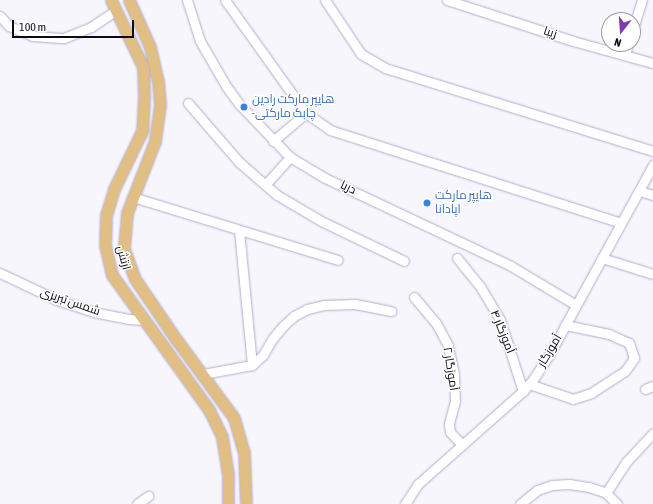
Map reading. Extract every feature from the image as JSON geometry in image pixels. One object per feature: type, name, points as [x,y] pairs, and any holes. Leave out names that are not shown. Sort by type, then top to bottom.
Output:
[{"type":"main road","name":"ارتش","points":[[129,0],[150,47],[158,81],[160,106],[155,141],[127,213],[124,249],[135,279],[176,339],[234,418],[244,452],[246,504]]},
{"type":"main road","name":"ارتش","points":[[114,5],[142,67],[144,97],[142,131],[114,189],[106,216],[105,245],[112,275],[209,410],[222,437],[228,473],[228,504]]},
{"type":"street","name":"دریا","points":[[187,0],[200,41],[226,86],[239,104],[290,157],[325,178],[511,266],[576,305]]},
{"type":"street","points":[[225,0],[306,113],[330,130],[621,223]]},
{"type":"street","points":[[325,0],[361,54],[385,68],[653,151]]},
{"type":"street","name":"زیبا","points":[[448,0],[573,41],[653,63]]},
{"type":"street","points":[[638,12],[642,0]]},
{"type":"street","points":[[0,16],[9,26],[33,36],[64,38],[91,27],[114,5]]},
{"type":"street","points":[[188,103],[238,162],[277,195],[321,221],[404,261]]},
{"type":"street","points":[[273,141],[306,113]]},
{"type":"street","points":[[265,185],[290,157]]},
{"type":"street","name":"آموزگار","points":[[405,504],[418,484],[526,388],[549,355],[653,165]]},
{"type":"street","points":[[639,191],[653,195]]},
{"type":"street","points":[[133,197],[338,260]]},
{"type":"street","points":[[239,230],[252,365]]},
{"type":"street","name":"آموزگار ۴","points":[[457,258],[481,288],[500,320],[526,388]]},
{"type":"street","points":[[602,258],[653,274]]},
{"type":"street","name":"شمس تبریزی","points":[[0,273],[57,300],[93,312],[128,319],[143,320]]},
{"type":"street","name":"آموزگار ۲","points":[[414,297],[436,323],[448,346],[454,374],[455,401],[450,424],[450,432],[462,445]]},
{"type":"street","points":[[203,374],[252,365],[263,355],[272,338],[283,326],[294,316],[307,309],[324,305],[355,304],[391,311]]},
{"type":"street","points":[[526,388],[573,399],[591,393],[624,372],[634,358],[629,343],[609,334],[565,325]]},
{"type":"street","points":[[606,493],[626,461],[653,433]]},
{"type":"street","points":[[520,504],[537,490],[552,485],[569,484],[606,493],[617,504]]},
{"type":"street","points":[[137,504],[148,496]]},
{"type":"place","name":"هایپر مارکت رادین -چابک مارکتی","points":[[244,107]]},
{"type":"place","name":"هایپر مارکت اپادانا","points":[[427,203]]}]
